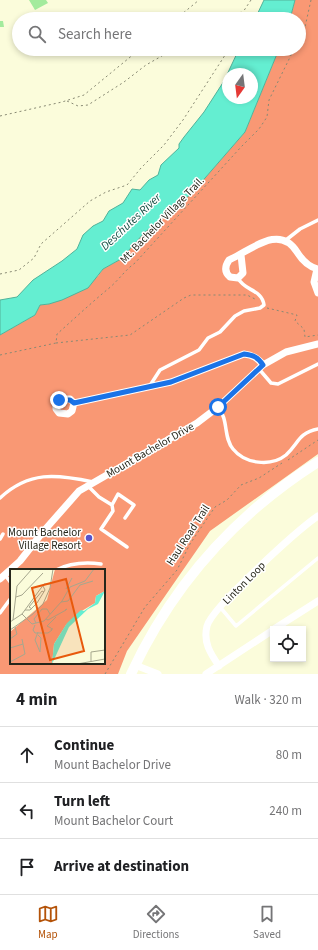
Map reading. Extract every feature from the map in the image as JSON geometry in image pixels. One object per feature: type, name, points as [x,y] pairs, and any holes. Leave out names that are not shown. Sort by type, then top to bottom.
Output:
[{"type":"main road","points":[[133,669],[156,626],[172,601],[211,551],[257,506],[318,462]]},
{"type":"street","points":[[241,255],[243,273],[238,278],[230,277],[227,274],[226,265],[229,260],[241,255],[262,242],[272,239],[286,240],[305,262],[317,269],[314,282],[318,293]]},
{"type":"street","name":"Mount Bachelor Drive","points":[[12,569],[20,562],[46,528],[79,491],[197,423],[218,407],[261,367],[286,352],[318,344]]},
{"type":"street","points":[[74,403],[149,388],[171,382],[244,354],[251,355],[259,359],[261,367]]},
{"type":"street","name":"Linton Loop","points":[[219,666],[210,652],[206,641],[207,625],[220,607],[274,553],[306,524],[318,516]]},
{"type":"street","name":"Mount Bachelor Drive","points":[[2,577],[10,570]]},
{"type":"street","points":[[279,626],[318,601]]},
{"type":"street","points":[[206,674],[270,632]]},
{"type":"street","points":[[133,669],[158,674]]},
{"type":"lane","points":[[286,240],[300,228],[318,220]]},
{"type":"lane","points":[[149,388],[160,370],[199,350],[208,338],[220,332],[235,316],[244,311],[263,307],[263,302],[258,293],[242,284],[238,278]]},
{"type":"lane","points":[[261,367],[271,383],[278,384],[318,364]]},
{"type":"lane","points":[[218,407],[225,416],[228,440],[233,449],[243,458],[252,461],[273,462],[284,456],[293,448],[300,436],[308,431],[318,429]]},
{"type":"lane","points":[[0,498],[11,488],[24,480],[38,477],[73,478],[91,484],[98,497],[112,505]]},
{"type":"lane","points":[[125,518],[134,505],[118,494],[112,505],[113,511],[101,529],[127,547]]},
{"type":"lane","points":[[0,539],[2,534]]},
{"type":"lane","points":[[220,607],[236,626],[318,558]]},
{"type":"lane","points":[[58,569],[64,566],[87,562],[101,564]]},
{"type":"lane","points":[[0,613],[10,599]]},
{"type":"path","points":[[184,12],[199,0]]},
{"type":"path","points":[[242,12],[251,0]]},
{"type":"path","points":[[306,22],[311,0]]},
{"type":"path","points":[[0,116],[66,101],[84,95],[131,56]]},
{"type":"path","points":[[66,101],[78,106],[88,105],[124,82],[146,65],[162,56]]},
{"type":"path","points":[[0,274],[19,270],[34,258],[42,244],[90,201],[106,192],[128,185],[141,168],[164,145],[183,120],[224,56]]},
{"type":"path","name":"Mt. Bachelor Village Trail.","points":[[56,343],[57,334],[100,294],[114,284],[125,270],[135,263],[259,129],[268,117],[269,100],[290,56]]},
{"type":"path","points":[[0,355],[56,343],[130,335],[184,298],[191,295],[247,295],[256,299],[263,307],[298,315],[295,321],[304,329],[305,338],[318,335]]},
{"type":"path","name":"Haul Road Trail","points":[[105,674],[145,607],[177,570],[190,544],[215,507],[227,500],[241,486],[259,478],[318,440]]},
{"type":"shaded area","points":[[295,0],[318,0],[318,454],[210,531],[127,651],[118,674],[0,674],[0,335],[35,315],[40,305],[49,304],[98,276],[103,269],[121,259],[144,233],[192,193],[245,132],[256,104],[258,104],[258,100],[276,56],[306,56],[306,12],[292,12]]},
{"type":"water","points":[[264,0],[295,0],[292,12],[258,12]]},
{"type":"water","points":[[236,56],[276,56],[258,100],[258,68],[230,68]]},
{"type":"water","name":"Deschutes River","points":[[222,84],[222,104],[256,104],[245,132],[192,193],[144,233],[121,259],[103,269],[88,288],[62,300],[40,305],[35,315],[0,335],[0,300],[17,297],[33,280],[77,249],[83,235],[93,226],[103,221],[109,211],[123,203],[132,189],[140,190],[149,180],[158,175],[161,165],[179,148],[179,144],[204,112]]},
{"type":"building","points":[[29,0],[46,0],[48,3],[35,10]]},
{"type":"building","points":[[0,21],[3,21],[4,27],[0,27]]},
{"type":"place","name":"Mount Bachelor Village Resort","points":[[89,538]]},
{"type":"route","points":[[59,400],[70,400],[74,403],[149,388],[171,382],[229,358],[244,354],[251,355],[259,359],[263,365],[218,407]]}]
